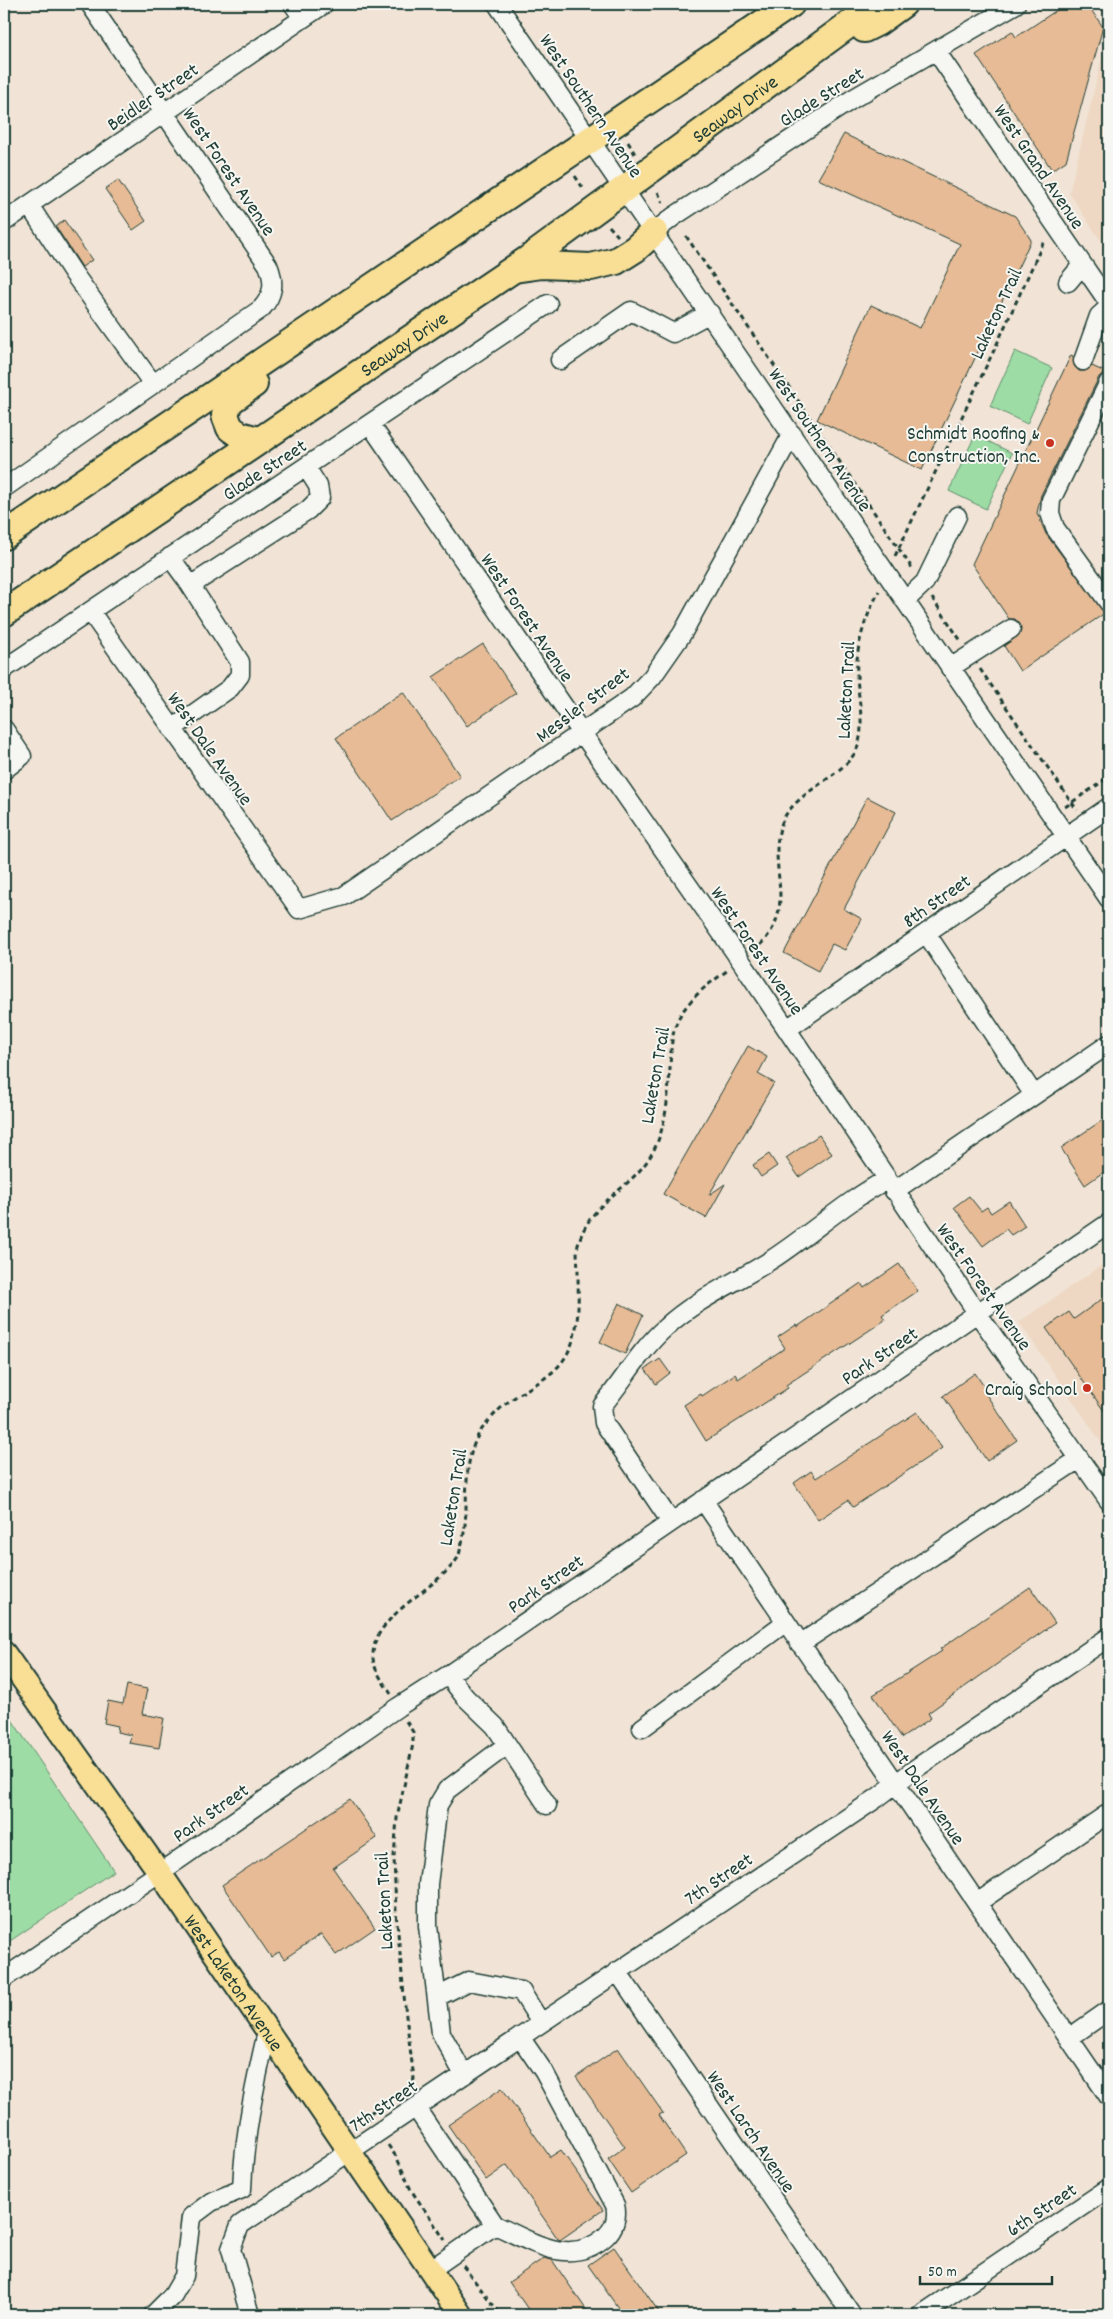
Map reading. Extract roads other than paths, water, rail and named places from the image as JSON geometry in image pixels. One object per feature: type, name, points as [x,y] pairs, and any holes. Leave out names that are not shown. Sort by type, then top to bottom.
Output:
[{"type":"highway","points":[[4,536],[588,139],[791,4]]},
{"type":"highway","points":[[796,64],[877,4]]},
{"type":"highway","points":[[796,64],[878,22],[903,4]]},
{"type":"highway","name":"Seaway Drive","points":[[4,614],[258,440],[514,269],[796,64]]},
{"type":"highway","points":[[258,440],[240,435],[230,428],[225,415],[229,402],[532,194],[546,169]]},
{"type":"highway","points":[[514,269],[542,265],[591,267],[616,261],[635,249],[654,232]]},
{"type":"main road","name":"West Laketon Avenue","points":[[4,1653],[160,1873],[461,2315]]},
{"type":"street","name":"West Forest Avenue","points":[[90,4],[268,265],[273,283],[268,302],[261,309],[153,384]]},
{"type":"street","name":"Beidler Street","points":[[4,222],[165,113],[298,11],[324,4]]},
{"type":"street","name":"West Southern Avenue","points":[[497,4],[1109,899]]},
{"type":"street","name":"Glade Street","points":[[654,232],[854,98],[1016,4]]},
{"type":"street","name":"West Grand Avenue","points":[[936,51],[1082,265],[1108,299]]},
{"type":"street","points":[[6,483],[153,384],[74,274],[29,205]]},
{"type":"street","points":[[1068,282],[1082,265]]},
{"type":"street","points":[[1083,361],[1099,316],[1108,299]]},
{"type":"street","name":"Glade Street","points":[[4,669],[548,304]]},
{"type":"street","points":[[560,360],[631,310],[673,333],[710,313]]},
{"type":"street","points":[[1109,382],[1051,500],[1050,513],[1055,528],[1109,603]]},
{"type":"street","name":"West Forest Avenue","points":[[370,424],[582,734],[741,961],[978,1314],[1109,1500]]},
{"type":"street","name":"Messler Street","points":[[299,908],[344,896],[632,698],[652,677],[682,634],[792,434]]},
{"type":"street","points":[[189,583],[196,582],[308,510],[320,498],[318,486],[306,467]]},
{"type":"street","points":[[905,601],[923,584],[957,516]]},
{"type":"street","points":[[170,557],[240,662],[240,675],[230,688],[172,729]]},
{"type":"street","name":"West Dale Avenue","points":[[90,612],[299,908]]},
{"type":"street","points":[[950,668],[1011,628]]},
{"type":"street","points":[[4,729],[22,756],[4,770]]},
{"type":"street","name":"8th Street","points":[[786,1029],[1109,807]]},
{"type":"street","points":[[926,933],[1034,1095]]},
{"type":"street","points":[[671,1522],[604,1423],[602,1406],[616,1390],[641,1354],[666,1326],[696,1305],[772,1259],[842,1207],[890,1185],[1034,1095],[1109,1044]]},
{"type":"street","name":"Park Street","points":[[4,1978],[160,1873],[398,1706],[448,1675],[1109,1223]]},
{"type":"street","points":[[800,1644],[1079,1458]]},
{"type":"street","name":"West Dale Avenue","points":[[703,1500],[1109,2097]]},
{"type":"street","points":[[642,1728],[786,1622]]},
{"type":"street","name":"7th Street","points":[[250,2315],[232,2248],[240,2226],[877,1798],[895,1783],[1109,1636]]},
{"type":"street","points":[[448,1675],[465,1697],[495,1726],[548,1804]]},
{"type":"street","points":[[464,2075],[441,2033],[428,1926],[428,1884],[438,1805],[447,1790],[507,1745]]},
{"type":"street","points":[[977,1903],[1109,1813]]},
{"type":"street","name":"West Larch Avenue","points":[[617,1971],[852,2315]]},
{"type":"street","points":[[437,1997],[468,1982],[521,1991],[541,2023]]},
{"type":"street","points":[[1069,2038],[1109,2010]]},
{"type":"street","points":[[152,2315],[173,2295],[184,2276],[192,2217],[212,2202],[242,2189],[243,2159],[251,2104],[267,2032]]},
{"type":"street","points":[[416,2108],[495,2225],[551,2249],[573,2252],[583,2250],[607,2235],[617,2214],[615,2206],[544,2072],[520,2037]]},
{"type":"street","name":"6th Street","points":[[921,2315],[1109,2188]]},
{"type":"street","points":[[430,2270],[495,2225]]},
{"type":"place","name":"Schmidt Roofing & Construction, Inc.","points":[[1050,443]]},
{"type":"place","name":"Craig School","points":[[1087,1388]]}]
